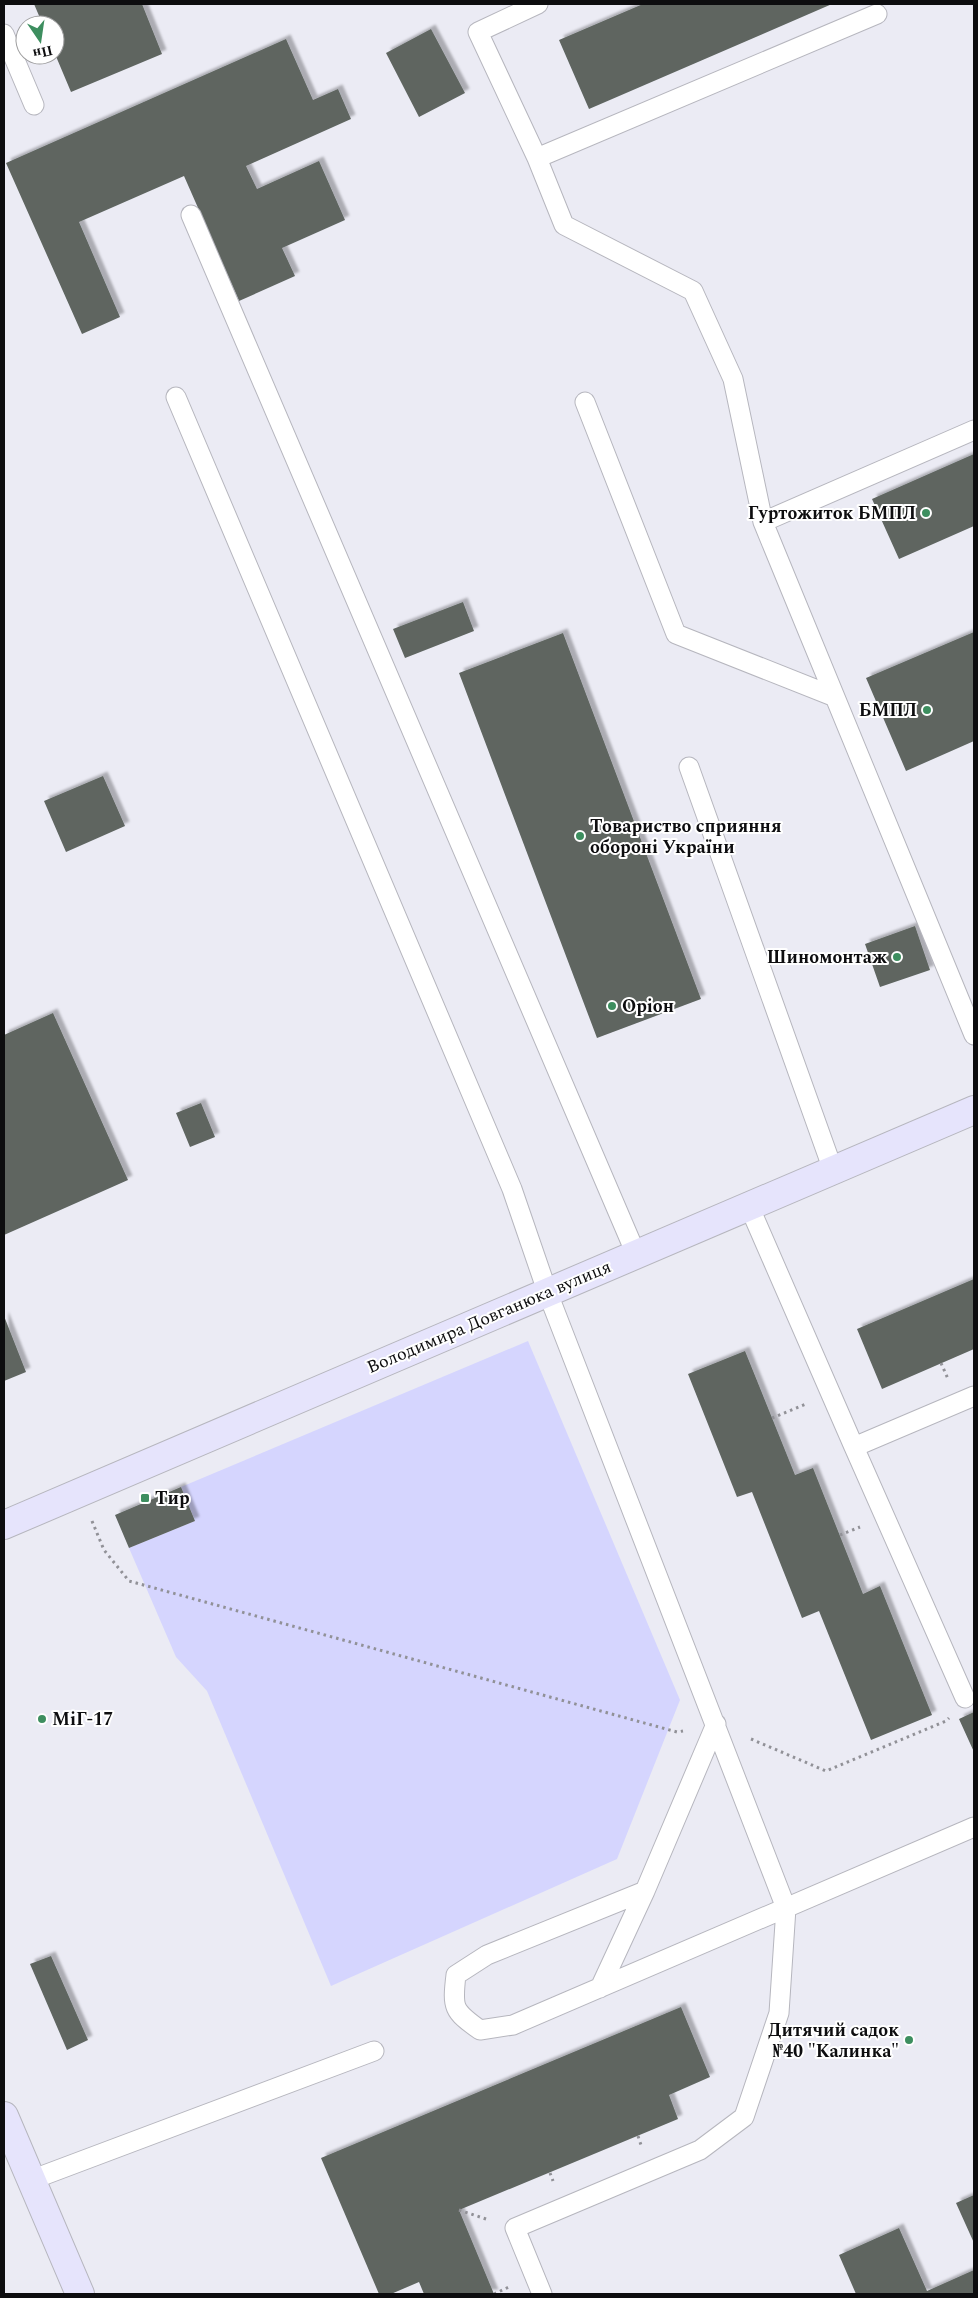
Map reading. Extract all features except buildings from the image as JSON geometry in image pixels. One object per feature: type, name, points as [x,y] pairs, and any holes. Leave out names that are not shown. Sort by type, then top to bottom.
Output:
[{"type":"main road","name":"Володимира Довганюка вулиця","points":[[4,1525],[547,1291],[974,1110]]},
{"type":"main road","points":[[4,2116],[80,2294]]},
{"type":"lane","points":[[538,4],[478,32],[537,158],[564,225],[693,291],[733,379],[763,522],[974,1035]]},
{"type":"lane","points":[[537,158],[876,14]]},
{"type":"lane","points":[[4,34],[34,105]]},
{"type":"lane","points":[[191,215],[636,1254]]},
{"type":"lane","points":[[176,397],[512,1189],[547,1291],[786,1908],[779,2014],[744,2117],[700,2150],[515,2228],[542,2294]]},
{"type":"lane","points":[[585,402],[676,634],[835,697]]},
{"type":"lane","points":[[763,522],[974,430]]},
{"type":"lane","points":[[689,767],[833,1170]]},
{"type":"lane","points":[[748,1206],[964,1698]]},
{"type":"lane","points":[[854,1447],[974,1396]]},
{"type":"lane","points":[[600,1988],[645,1891],[716,1724]]},
{"type":"lane","points":[[645,1891],[487,1955],[456,1975],[453,1998],[459,2015],[480,2030],[513,2025],[974,1827]]},
{"type":"lane","points":[[31,2180],[374,2051]]},
{"type":"path","points":[[772,1418],[831,1394]]},
{"type":"path","points":[[80,1492],[104,1550],[129,1582],[676,1732],[716,1724],[826,1771],[946,1721],[964,1698]]},
{"type":"shaded area","points":[[528,1341],[680,1700],[617,1859],[331,1986],[207,1691],[176,1657],[129,1548],[195,1521],[181,1487]]},
{"type":"place","name":"Гуртожиток БМПЛ","points":[[926,513]]},
{"type":"place","name":"БМПЛ","points":[[927,710]]},
{"type":"place","name":"Товариство сприяння обороні України","points":[[580,836]]},
{"type":"place","name":"Шиномонтаж","points":[[897,957]]},
{"type":"place","name":"Оріон","points":[[612,1006]]},
{"type":"place","name":"Тир","points":[[145,1498]]},
{"type":"place","name":"МіГ-17","points":[[42,1719]]},
{"type":"place","name":"Дитячий садок №40 \"Калинка\"","points":[[909,2040]]}]
